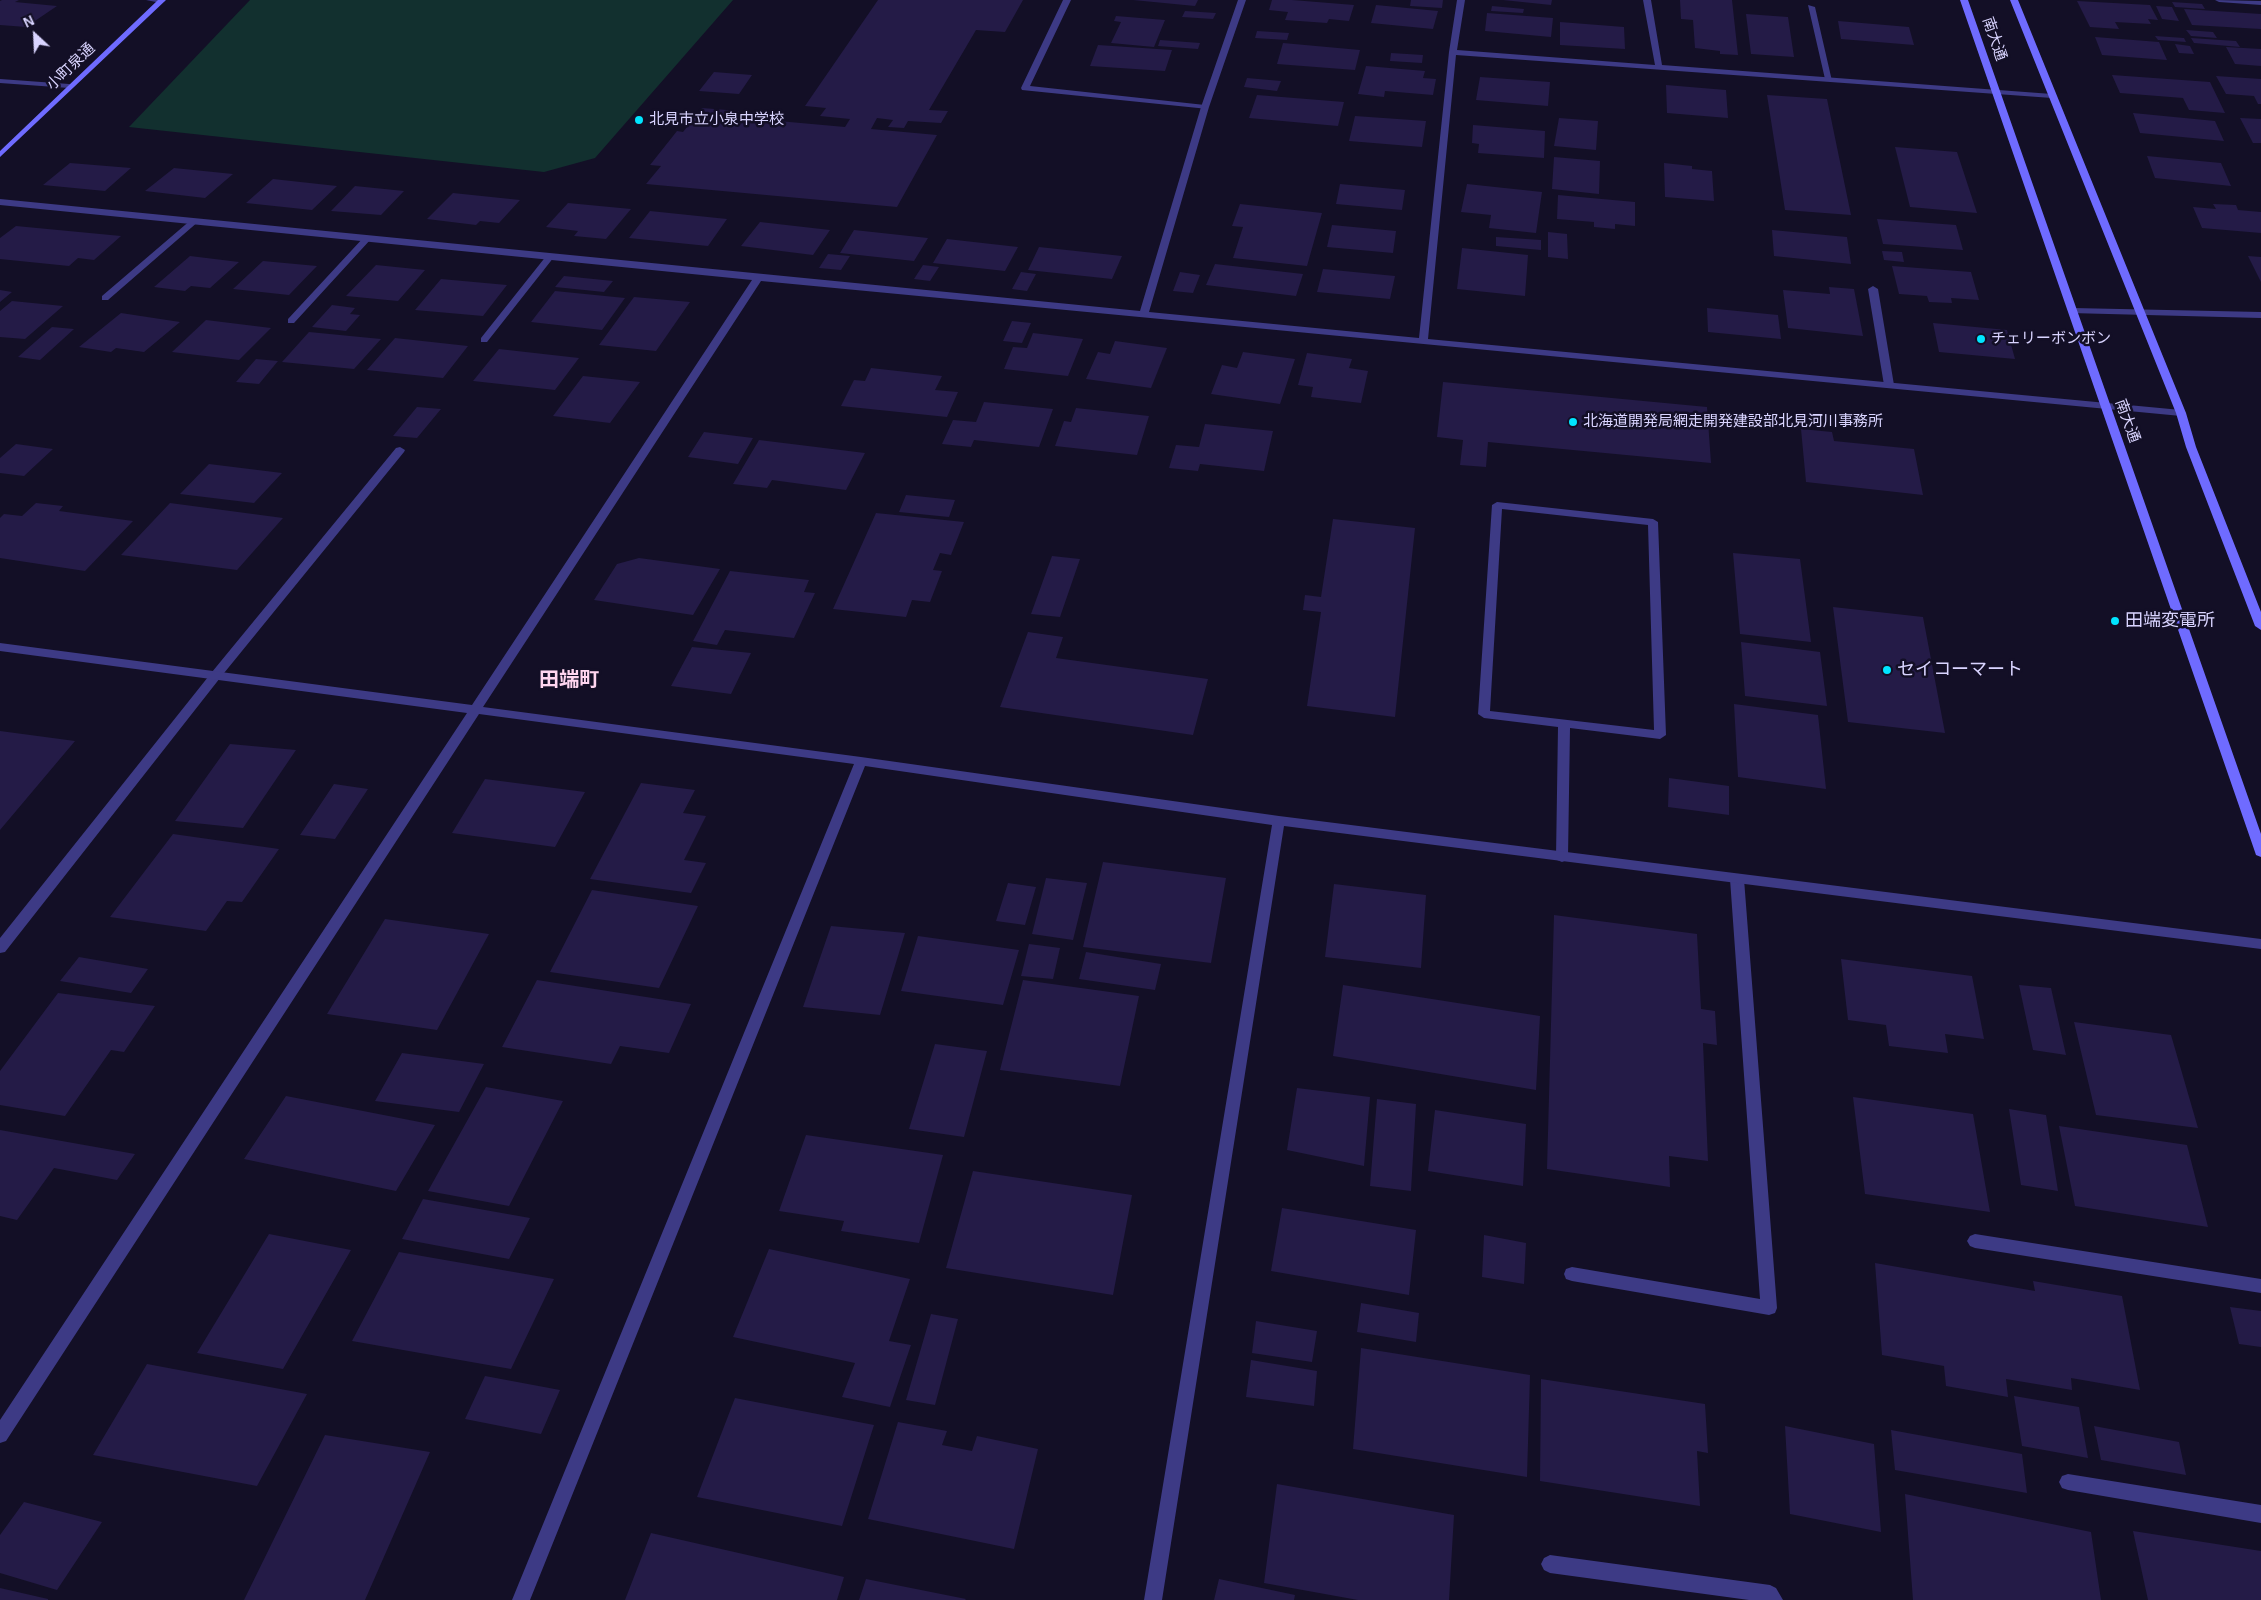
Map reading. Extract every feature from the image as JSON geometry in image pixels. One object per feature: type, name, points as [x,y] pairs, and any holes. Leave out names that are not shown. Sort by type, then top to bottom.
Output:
[{"type":"street","points":[[150,0],[161,0]]},
{"type":"street","name":"小町泉通","points":[[0,155],[69,86],[161,0]]},
{"type":"street","points":[[1067,0],[1025,88],[1205,107]]},
{"type":"street","points":[[1144,313],[1205,107],[1242,0]]},
{"type":"street","points":[[1423,340],[1453,52],[1461,0]]},
{"type":"street","points":[[1646,0],[1659,67]]},
{"type":"street","name":"南大通","points":[[1964,0],[2261,852]]},
{"type":"street","name":"南大通","points":[[2014,0],[2181,413],[2191,447],[2261,626]]},
{"type":"street","points":[[2219,0],[2261,3]]},
{"type":"street","points":[[1811,7],[1830,79]]},
{"type":"street","points":[[1453,52],[2052,96]]},
{"type":"street","points":[[0,81],[69,86]]},
{"type":"street","points":[[0,202],[758,278],[1144,313],[2181,413]]},
{"type":"street","points":[[105,298],[195,221]]},
{"type":"street","points":[[291,321],[368,239]]},
{"type":"street","points":[[484,340],[550,257]]},
{"type":"street","points":[[0,1435],[477,710],[758,278]]},
{"type":"street","points":[[1874,289],[1889,385]]},
{"type":"street","points":[[2073,310],[2261,315]]},
{"type":"street","points":[[0,948],[216,675],[400,450]]},
{"type":"street","points":[[1497,505],[1653,522],[1660,735],[1564,724],[1484,714],[1497,505]]},
{"type":"street","points":[[0,647],[861,761],[1279,821],[2261,944]]},
{"type":"street","points":[[1562,857],[1564,724]]},
{"type":"street","points":[[521,1600],[861,761]]},
{"type":"street","points":[[1153,1600],[1279,821]]},
{"type":"street","points":[[1572,1274],[1769,1308],[1737,879]]},
{"type":"street","points":[[1975,1241],[2261,1286]]},
{"type":"street","points":[[2068,1482],[2261,1514]]},
{"type":"street","points":[[1550,1564],[1770,1594],[1774,1600]]},
{"type":"green space","points":[[250,0],[733,0],[595,158],[544,172],[129,127]]},
{"type":"building","points":[[19,0],[15,2],[57,6],[26,27],[0,25],[0,1]]},
{"type":"building","points":[[878,0],[1023,0],[1005,32],[976,30],[929,110],[948,111],[941,123],[908,121],[904,128],[888,127],[893,120],[877,118],[871,129],[937,135],[897,207],[646,184],[661,166],[650,165],[677,131],[683,132],[702,108],[739,111],[734,117],[845,127],[850,119],[820,116],[826,108],[805,106]]},
{"type":"building","points":[[1133,0],[1198,0],[1195,6]]},
{"type":"building","points":[[1272,0],[1354,5],[1349,21],[1329,19],[1327,23],[1285,20],[1288,12],[1269,10]]},
{"type":"building","points":[[1411,0],[1443,0],[1442,8],[1410,6]]},
{"type":"building","points":[[1503,0],[1552,0],[1551,5]]},
{"type":"building","points":[[1680,0],[1732,0],[1738,55],[1720,54],[1720,51],[1695,48],[1693,20],[1681,19]]},
{"type":"building","points":[[2077,1],[2150,5],[2158,20],[2148,19],[2151,24],[2115,22],[2119,29],[2090,27]]},
{"type":"building","points":[[2172,2],[2202,4],[2205,9],[2175,7]]},
{"type":"building","points":[[1376,5],[1438,11],[1433,29],[1371,23]]},
{"type":"building","points":[[1492,6],[1524,9],[1523,13],[1491,11]]},
{"type":"building","points":[[2156,6],[2172,7],[2179,21],[2162,19]]},
{"type":"building","points":[[2184,9],[2261,14],[2261,29],[2192,25]]},
{"type":"building","points":[[1185,11],[1216,13],[1213,19],[1182,17]]},
{"type":"building","points":[[1487,13],[1553,18],[1551,37],[1485,31]]},
{"type":"building","points":[[1746,14],[1788,17],[1794,57],[1751,54]]},
{"type":"building","points":[[1116,16],[1165,20],[1154,47],[1111,43],[1121,22],[1114,21]]},
{"type":"building","points":[[1838,21],[1909,27],[1914,45],[1841,39]]},
{"type":"building","points":[[1560,22],[1624,27],[1625,49],[1560,45]]},
{"type":"building","points":[[2186,30],[2213,32],[2217,38],[2191,36]]},
{"type":"building","points":[[1257,31],[1289,33],[1287,40],[1255,38]]},
{"type":"building","points":[[2155,36],[2184,38],[2186,42],[2158,40]]},
{"type":"building","points":[[2095,37],[2159,42],[2167,60],[2102,55]]},
{"type":"building","points":[[2191,38],[2236,41],[2240,47],[2194,43]]},
{"type":"building","points":[[1160,40],[1200,43],[1198,49],[1158,46]]},
{"type":"building","points":[[1283,43],[1360,50],[1355,70],[1277,64]]},
{"type":"building","points":[[2175,44],[2190,46],[2194,54],[2179,53]]},
{"type":"building","points":[[1098,45],[1172,50],[1165,71],[1090,66]]},
{"type":"building","points":[[2226,47],[2261,49],[2261,66],[2235,64]]},
{"type":"building","points":[[1391,53],[1423,55],[1422,63],[1390,61]]},
{"type":"building","points":[[1366,66],[1425,71],[1423,78],[1436,79],[1433,95],[1385,91],[1384,97],[1358,94]]},
{"type":"building","points":[[714,72],[752,75],[739,94],[699,91]]},
{"type":"building","points":[[2112,75],[2210,82],[2225,113],[2189,110],[2183,98],[2120,93]]},
{"type":"building","points":[[2216,76],[2261,79],[2261,104],[2258,104],[2254,96],[2226,94]]},
{"type":"building","points":[[1480,77],[1550,82],[1548,106],[1476,100]]},
{"type":"building","points":[[1247,78],[1281,81],[1277,91],[1244,87]]},
{"type":"building","points":[[1666,85],[1726,90],[1728,118],[1667,113]]},
{"type":"building","points":[[1257,95],[1344,102],[1338,126],[1249,118]]},
{"type":"building","points":[[1767,95],[1827,99],[1851,215],[1785,210]]},
{"type":"building","points":[[2133,113],[2215,121],[2224,141],[2140,133]]},
{"type":"building","points":[[1355,116],[1426,121],[1422,147],[1349,141]]},
{"type":"building","points":[[1559,118],[1598,121],[1596,150],[1554,146]]},
{"type":"building","points":[[2240,118],[2261,119],[2261,143],[2253,143]]},
{"type":"building","points":[[1473,125],[1545,131],[1544,158],[1478,153],[1479,144],[1472,143]]},
{"type":"building","points":[[1895,147],[1957,152],[1977,213],[1910,207]]},
{"type":"building","points":[[2147,156],[2221,163],[2231,186],[2155,178]]},
{"type":"building","points":[[1554,157],[1600,161],[1599,194],[1552,189]]},
{"type":"building","points":[[70,163],[131,168],[105,191],[43,185]]},
{"type":"building","points":[[1664,163],[1692,166],[1692,169],[1712,171],[1714,201],[1665,197]]},
{"type":"building","points":[[174,168],[233,174],[205,198],[145,191]]},
{"type":"building","points":[[273,179],[337,186],[312,210],[246,203]]},
{"type":"building","points":[[1340,184],[1405,190],[1402,210],[1336,204]]},
{"type":"building","points":[[1467,184],[1542,192],[1536,233],[1489,228],[1491,215],[1461,212]]},
{"type":"building","points":[[355,186],[404,191],[381,215],[331,211]]},
{"type":"building","points":[[453,193],[520,200],[499,223],[480,221],[476,225],[427,219]]},
{"type":"building","points":[[1558,195],[1635,202],[1635,226],[1615,224],[1615,229],[1594,227],[1594,222],[1557,219]]},
{"type":"building","points":[[568,203],[631,209],[606,239],[574,236],[578,231],[546,227]]},
{"type":"building","points":[[1240,204],[1322,213],[1307,266],[1233,258],[1243,227],[1232,226]]},
{"type":"building","points":[[2213,204],[2236,205],[2238,210],[2261,212],[2261,233],[2202,228],[2193,207],[2216,209]]},
{"type":"building","points":[[650,211],[727,219],[708,246],[629,238]]},
{"type":"building","points":[[1877,219],[1956,225],[1963,250],[1883,244]]},
{"type":"building","points":[[760,222],[830,230],[813,255],[741,246]]},
{"type":"building","points":[[1332,225],[1396,231],[1393,253],[1327,247]]},
{"type":"building","points":[[16,226],[121,236],[94,260],[78,258],[69,266],[0,259],[0,238]]},
{"type":"building","points":[[854,230],[928,238],[914,261],[840,253]]},
{"type":"building","points":[[1772,230],[1847,237],[1851,264],[1774,256]]},
{"type":"building","points":[[1548,232],[1567,234],[1568,259],[1548,257]]},
{"type":"building","points":[[1496,237],[1541,240],[1541,250],[1496,246]]},
{"type":"building","points":[[947,239],[1018,247],[1005,271],[933,263]]},
{"type":"building","points":[[1039,247],[1122,256],[1112,279],[1028,270]]},
{"type":"building","points":[[1462,248],[1528,255],[1525,296],[1457,289]]},
{"type":"building","points":[[1882,251],[1902,252],[1904,262],[1884,260]]},
{"type":"building","points":[[828,254],[850,256],[841,270],[819,268]]},
{"type":"building","points":[[190,256],[239,262],[210,288],[191,286],[185,291],[154,287]]},
{"type":"building","points":[[2248,256],[2261,257],[2261,282]]},
{"type":"building","points":[[263,261],[317,266],[289,295],[233,289]]},
{"type":"building","points":[[1215,264],[1303,274],[1296,296],[1206,285]]},
{"type":"building","points":[[376,265],[425,270],[398,301],[346,296]]},
{"type":"building","points":[[923,265],[939,267],[930,281],[914,279]]},
{"type":"building","points":[[1892,266],[1971,272],[1979,300],[1951,298],[1952,303],[1929,302],[1927,296],[1899,294]]},
{"type":"building","points":[[1323,269],[1395,276],[1390,299],[1317,292]]},
{"type":"building","points":[[1021,272],[1036,274],[1027,291],[1012,289]]},
{"type":"building","points":[[1180,272],[1200,275],[1193,293],[1173,291]]},
{"type":"building","points":[[564,276],[613,281],[604,292],[555,287]]},
{"type":"building","points":[[441,279],[507,285],[483,316],[415,310]]},
{"type":"building","points":[[1829,287],[1854,289],[1863,336],[1788,328],[1783,290],[1830,294]]},
{"type":"building","points":[[0,290],[12,292],[0,302]]},
{"type":"building","points":[[555,291],[625,298],[602,330],[531,322]]},
{"type":"building","points":[[634,297],[690,302],[656,351],[599,345]]},
{"type":"building","points":[[12,301],[63,306],[25,339],[0,337],[0,311]]},
{"type":"building","points":[[332,305],[355,308],[350,314],[360,315],[346,331],[312,327]]},
{"type":"building","points":[[1707,308],[1778,315],[1781,339],[1708,332]]},
{"type":"building","points":[[121,313],[180,322],[144,352],[116,348],[111,352],[79,347]]},
{"type":"building","points":[[206,320],[271,328],[239,360],[172,352]]},
{"type":"building","points":[[1012,321],[1031,323],[1022,343],[1003,341]]},
{"type":"building","points":[[1933,323],[2007,330],[2015,359],[1939,352]]},
{"type":"building","points":[[52,327],[74,329],[40,360],[18,357]]},
{"type":"building","points":[[309,332],[381,339],[354,369],[282,362]]},
{"type":"building","points":[[1033,333],[1083,339],[1068,376],[1004,369],[1013,347],[1027,348]]},
{"type":"building","points":[[395,338],[468,346],[443,378],[367,370]]},
{"type":"building","points":[[1115,341],[1167,348],[1151,388],[1086,379],[1098,352],[1110,354]]},
{"type":"building","points":[[499,349],[579,358],[555,390],[473,381]]},
{"type":"building","points":[[1243,352],[1295,359],[1280,404],[1211,394],[1222,365],[1237,368]]},
{"type":"building","points":[[1307,353],[1352,359],[1349,368],[1368,371],[1361,403],[1311,397],[1313,387],[1298,385]]},
{"type":"building","points":[[256,359],[278,361],[259,384],[236,382]]},
{"type":"building","points":[[871,368],[942,376],[935,390],[958,392],[947,417],[841,406],[854,380],[865,381]]},
{"type":"building","points":[[583,376],[640,382],[610,423],[553,416]]},
{"type":"building","name":"北海道開発局網走開発建設部北見河川事務所","points":[[1443,382],[1707,407],[1711,463],[1488,442],[1486,467],[1460,465],[1463,440],[1437,437]]},
{"type":"building","points":[[984,402],[1053,409],[1039,447],[974,440],[971,447],[942,444],[953,420],[976,422]]},
{"type":"building","points":[[417,407],[441,409],[417,438],[393,436]]},
{"type":"building","points":[[1076,408],[1149,416],[1137,455],[1055,446],[1064,421],[1071,422]]},
{"type":"building","points":[[1205,424],[1273,431],[1264,471],[1200,464],[1198,471],[1169,468],[1176,445],[1199,447]]},
{"type":"building","points":[[1801,429],[1832,432],[1834,441],[1914,449],[1923,495],[1806,482]]},
{"type":"building","points":[[704,432],[753,438],[738,464],[688,457]]},
{"type":"building","points":[[759,440],[865,453],[846,490],[772,480],[767,488],[733,484]]},
{"type":"building","points":[[16,444],[53,449],[24,476],[0,473],[0,458]]},
{"type":"building","points":[[209,464],[282,473],[254,503],[180,494]]},
{"type":"building","points":[[906,495],[955,500],[949,517],[899,512]]},
{"type":"building","points":[[36,503],[63,506],[59,511],[133,521],[85,571],[0,558],[0,518],[4,514],[22,516]]},
{"type":"building","points":[[170,503],[283,518],[237,570],[121,555]]},
{"type":"building","points":[[876,513],[964,522],[951,555],[940,553],[933,570],[942,571],[930,602],[912,600],[906,617],[833,609]]},
{"type":"building","points":[[1333,519],[1415,528],[1395,717],[1307,706],[1321,612],[1303,610],[1305,595],[1321,597]]},
{"type":"building","points":[[1733,553],[1800,559],[1811,642],[1740,634]]},
{"type":"building","points":[[1052,556],[1080,559],[1060,617],[1031,614]]},
{"type":"building","points":[[639,558],[720,569],[693,615],[594,600],[617,564]]},
{"type":"building","points":[[730,571],[809,580],[804,592],[815,593],[794,638],[725,630],[717,645],[693,641]]},
{"type":"building","name":"セイコーマート","points":[[1833,607],[1923,617],[1945,733],[1848,722]]},
{"type":"building","points":[[1028,632],[1063,637],[1056,658],[1208,679],[1193,735],[1000,707]]},
{"type":"building","points":[[1741,642],[1820,652],[1827,706],[1745,696]]},
{"type":"building","points":[[692,647],[751,653],[731,694],[671,686]]},
{"type":"building","points":[[1734,704],[1818,715],[1826,789],[1738,777]]},
{"type":"building","points":[[0,731],[75,741],[0,830]]},
{"type":"building","points":[[230,744],[296,750],[243,828],[175,821]]},
{"type":"building","points":[[1669,778],[1729,786],[1729,815],[1668,807]]},
{"type":"building","points":[[485,779],[585,792],[555,847],[452,833]]},
{"type":"building","points":[[641,783],[695,790],[683,813],[706,816],[684,860],[706,863],[691,893],[590,879]]},
{"type":"building","points":[[334,784],[368,789],[335,839],[300,835]]},
{"type":"building","points":[[173,834],[279,849],[242,902],[227,901],[206,931],[110,917]]},
{"type":"building","points":[[1103,862],[1226,878],[1211,963],[1083,947]]},
{"type":"building","points":[[1046,878],[1087,883],[1073,940],[1032,934]]},
{"type":"building","points":[[1008,883],[1036,887],[1025,925],[996,921]]},
{"type":"building","points":[[1334,884],[1426,895],[1421,968],[1325,957]]},
{"type":"building","points":[[592,890],[698,906],[659,988],[550,972]]},
{"type":"building","points":[[1554,915],[1697,934],[1701,1009],[1715,1011],[1717,1045],[1703,1043],[1708,1161],[1669,1156],[1670,1187],[1547,1169]]},
{"type":"building","points":[[385,919],[489,934],[437,1030],[327,1014]]},
{"type":"building","points":[[831,926],[905,933],[880,1015],[803,1007]]},
{"type":"building","points":[[918,936],[1019,950],[1003,1005],[901,991]]},
{"type":"building","points":[[1029,944],[1060,948],[1053,979],[1021,976]]},
{"type":"building","points":[[1086,952],[1161,964],[1155,990],[1079,979]]},
{"type":"building","points":[[79,957],[148,969],[131,993],[60,981]]},
{"type":"building","points":[[1841,959],[1972,976],[1984,1039],[1945,1034],[1948,1053],[1889,1046],[1886,1025],[1848,1020]]},
{"type":"building","points":[[537,980],[691,1004],[669,1053],[620,1046],[611,1064],[502,1047]]},
{"type":"building","points":[[1023,980],[1139,996],[1120,1086],[1000,1070]]},
{"type":"building","points":[[1343,985],[1540,1016],[1536,1090],[1333,1056]]},
{"type":"building","points":[[2019,985],[2051,988],[2066,1055],[2033,1050]]},
{"type":"building","points":[[58,993],[155,1006],[124,1052],[111,1050],[65,1116],[0,1105],[0,1071]]},
{"type":"building","points":[[2074,1022],[2171,1035],[2198,1128],[2096,1115]]},
{"type":"building","points":[[935,1044],[987,1051],[964,1137],[909,1129]]},
{"type":"building","points":[[402,1053],[484,1064],[459,1112],[375,1101]]},
{"type":"building","points":[[486,1087],[563,1101],[509,1206],[428,1191]]},
{"type":"building","points":[[1297,1088],[1370,1097],[1364,1166],[1287,1150]]},
{"type":"building","points":[[286,1096],[435,1125],[396,1191],[244,1159]]},
{"type":"building","points":[[1853,1097],[1973,1114],[1990,1212],[1865,1194]]},
{"type":"building","points":[[1377,1099],[1416,1104],[1411,1191],[1370,1186]]},
{"type":"building","points":[[2009,1109],[2046,1115],[2058,1191],[2021,1185]]},
{"type":"building","points":[[1435,1110],[1526,1124],[1523,1186],[1428,1171]]},
{"type":"building","points":[[2059,1126],[2187,1145],[2208,1227],[2075,1206]]},
{"type":"building","points":[[0,1130],[135,1154],[117,1180],[54,1168],[17,1220],[0,1216]]},
{"type":"building","points":[[806,1135],[943,1155],[919,1243],[841,1231],[844,1221],[779,1211]]},
{"type":"building","points":[[973,1171],[1132,1195],[1113,1295],[946,1268]]},
{"type":"building","points":[[423,1199],[530,1218],[509,1259],[402,1239]]},
{"type":"building","points":[[1282,1208],[1416,1230],[1409,1295],[1271,1271]]},
{"type":"building","points":[[269,1234],[351,1250],[283,1369],[197,1353]]},
{"type":"building","points":[[1484,1235],[1526,1243],[1524,1284],[1482,1277]]},
{"type":"building","points":[[769,1249],[910,1279],[889,1341],[911,1345],[890,1407],[842,1397],[855,1363],[733,1337]]},
{"type":"building","points":[[399,1252],[554,1279],[511,1369],[352,1341]]},
{"type":"building","points":[[1875,1263],[2035,1291],[2033,1281],[2122,1296],[2140,1390],[2071,1378],[2072,1390],[2006,1379],[2008,1397],[1946,1386],[1944,1366],[1882,1355]]},
{"type":"building","points":[[1361,1303],[1419,1313],[1416,1342],[1357,1332]]},
{"type":"building","points":[[2230,1307],[2261,1311],[2261,1347],[2239,1344]]},
{"type":"building","points":[[931,1314],[958,1319],[935,1405],[906,1400]]},
{"type":"building","points":[[1256,1321],[1317,1331],[1312,1362],[1252,1353]]},
{"type":"building","points":[[1361,1348],[1530,1375],[1527,1477],[1353,1449]]},
{"type":"building","points":[[1251,1360],[1317,1371],[1314,1406],[1246,1397]]},
{"type":"building","points":[[147,1364],[307,1394],[257,1486],[93,1455]]},
{"type":"building","points":[[485,1376],[560,1390],[541,1434],[465,1419]]},
{"type":"building","points":[[1541,1379],[1705,1404],[1708,1453],[1697,1451],[1700,1506],[1540,1481]]},
{"type":"building","points":[[2014,1396],[2079,1407],[2088,1458],[2022,1446]]},
{"type":"building","points":[[735,1398],[874,1425],[842,1526],[697,1497]]},
{"type":"building","points":[[898,1422],[947,1431],[942,1445],[972,1451],[977,1436],[1038,1449],[1014,1549],[868,1519]]},
{"type":"building","points":[[1785,1426],[1874,1444],[1881,1532],[1790,1514]]},
{"type":"building","points":[[2094,1426],[2179,1442],[2186,1475],[2101,1460]]},
{"type":"building","points":[[1891,1430],[2022,1454],[2027,1493],[1895,1470]]},
{"type":"building","points":[[325,1435],[430,1452],[365,1600],[244,1600]]},
{"type":"building","points":[[1277,1484],[1454,1515],[1449,1600],[1358,1600],[1264,1583]]},
{"type":"building","points":[[1905,1494],[2091,1532],[2101,1600],[1913,1600]]},
{"type":"building","points":[[24,1502],[102,1522],[57,1590],[0,1573],[0,1535]]},
{"type":"building","points":[[2133,1531],[2261,1551],[2261,1600],[2148,1600]]},
{"type":"building","points":[[651,1533],[844,1577],[837,1600],[625,1600]]},
{"type":"building","points":[[866,1579],[966,1599],[859,1600]]},
{"type":"building","points":[[1219,1579],[1295,1595],[1294,1600],[1214,1600]]},
{"type":"building","points":[[0,1588],[48,1599],[48,1600],[0,1600]]},
{"type":"place","name":"北見市立小泉中学校","points":[[639,120]]},
{"type":"place","name":"チェリーボンボン","points":[[1981,339]]},
{"type":"place","name":"北海道開発局網走開発建設部北見河川事務所","points":[[1573,422]]},
{"type":"place","name":"田端変電所","points":[[2115,621]]},
{"type":"place","name":"セイコーマート","points":[[1887,670]]},
{"type":"district","name":"田端町","points":[[569,680]]}]
